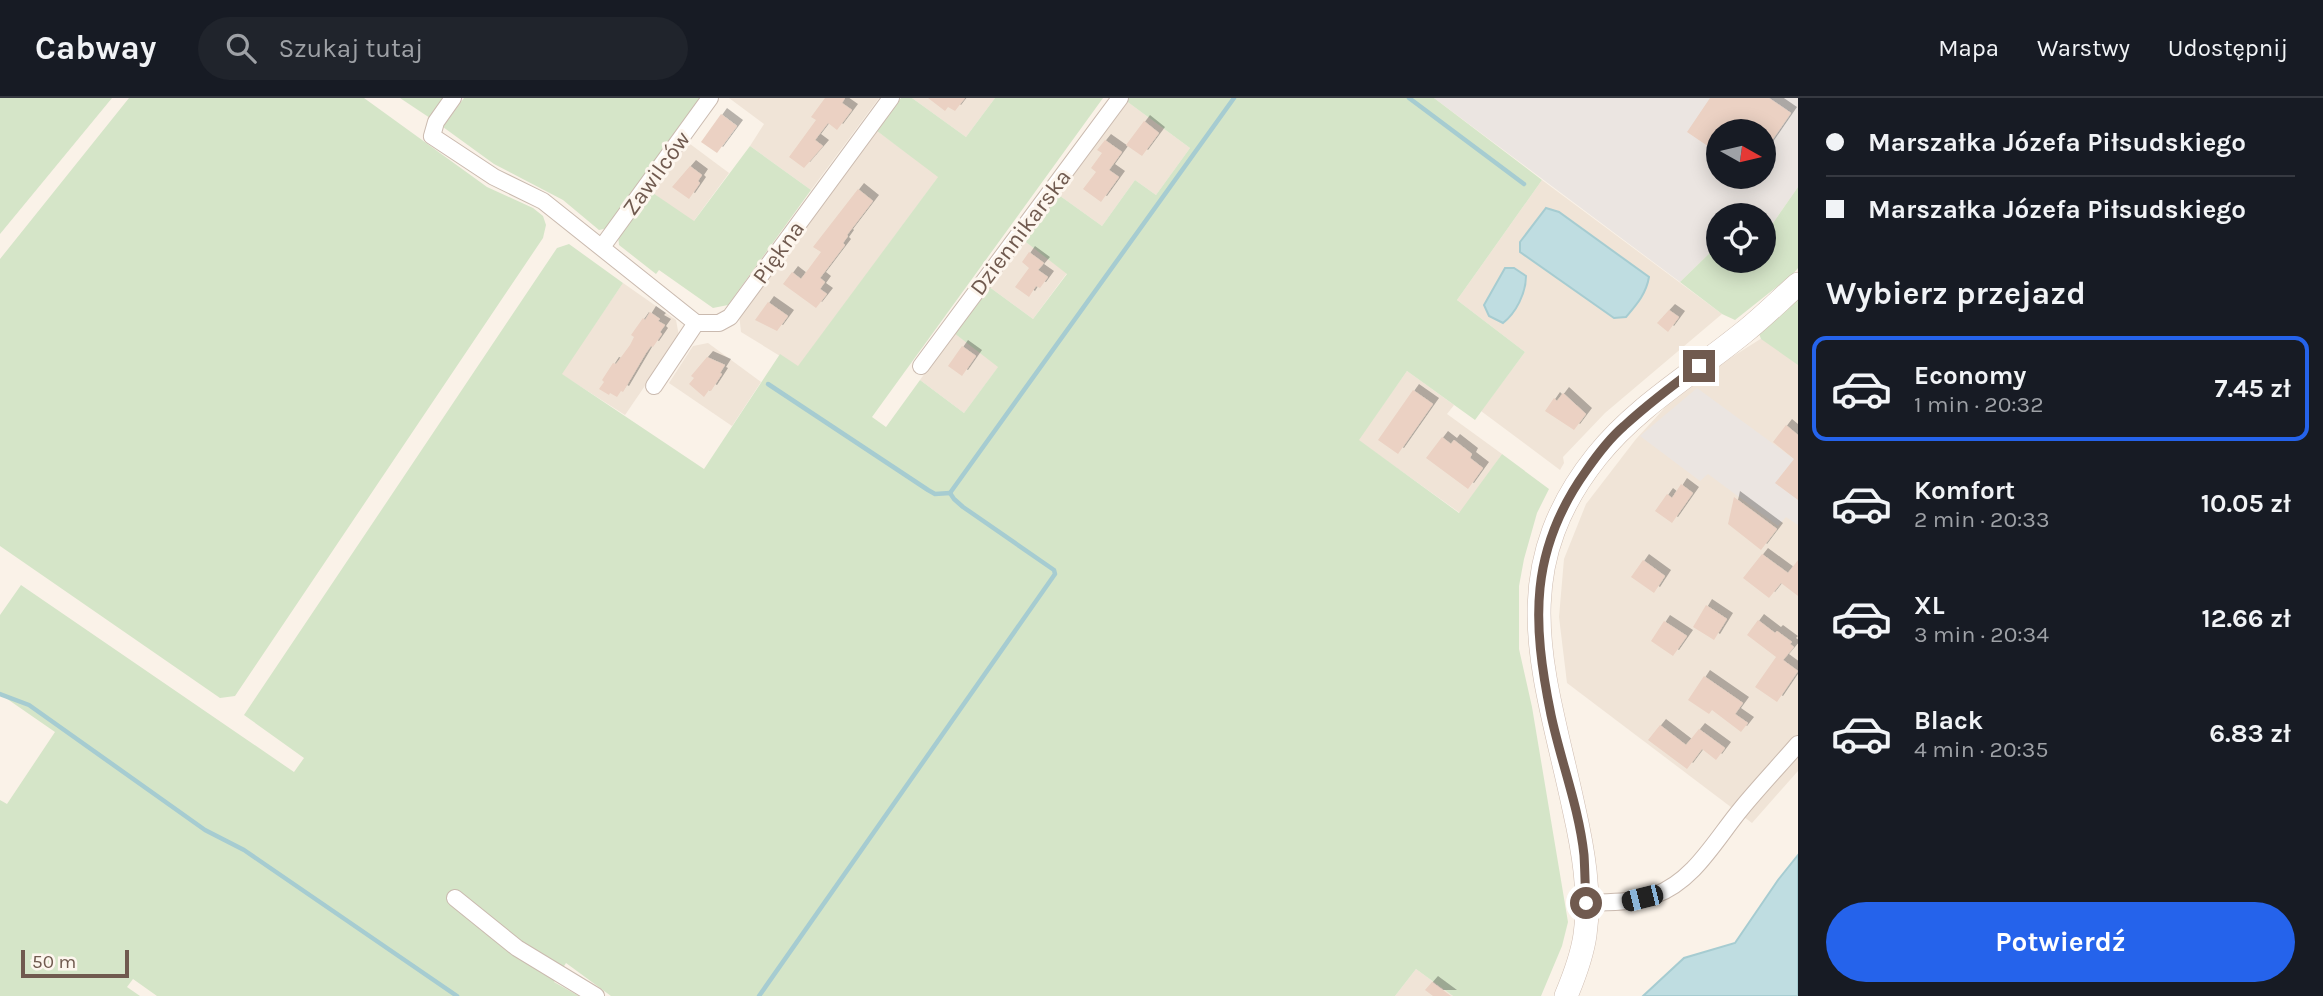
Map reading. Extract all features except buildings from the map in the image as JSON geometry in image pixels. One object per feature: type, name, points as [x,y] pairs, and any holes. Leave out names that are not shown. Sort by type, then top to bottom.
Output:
[{"type":"street","points":[[453,98],[436,122],[432,136],[494,177],[543,201],[696,323],[654,386]]},
{"type":"street","name":"Zawilców","points":[[602,247],[710,98]]},
{"type":"street","name":"Piękna","points":[[696,323],[719,323],[730,317],[891,98]]},
{"type":"street","name":"Dziennikarska","points":[[921,366],[1119,98]]},
{"type":"street","points":[[1566,996],[1585,934],[1584,853],[1551,716],[1539,639],[1540,593],[1546,550],[1557,518],[1573,489],[1623,427],[1742,333],[1798,284]]},
{"type":"street","points":[[1586,903],[1628,902],[1656,895],[1676,883],[1694,868],[1798,744]]},
{"type":"street","points":[[455,898],[517,948],[596,996]]},
{"type":"shaded area","points":[[729,98],[879,98],[811,190],[750,146],[764,124]]},
{"type":"shaded area","points":[[912,98],[995,98],[966,137]]},
{"type":"shaded area","points":[[1434,98],[1798,98],[1798,187],[1776,219],[1776,203],[1706,203],[1706,257],[1680,282]]},
{"type":"shaded area","points":[[1125,100],[1190,148],[1156,195],[1135,180],[1102,226],[1056,193]]},
{"type":"shaded area","points":[[877,131],[939,176],[798,367],[741,332],[739,314]]},
{"type":"shaded area","points":[[686,141],[729,173],[693,222],[650,191]]},
{"type":"shaded area","points":[[1542,180],[1722,314],[1605,413],[1563,457],[1564,463],[1560,470],[1481,411],[1525,352],[1457,300]]},
{"type":"shaded area","points":[[1022,239],[1067,273],[1033,319],[988,286]]},
{"type":"shaded area","points":[[623,283],[676,320],[679,336],[625,415],[561,374]]},
{"type":"shaded area","points":[[954,333],[999,366],[964,413],[920,380]]},
{"type":"shaded area","points":[[1762,338],[1798,363],[1798,771],[1752,823],[1567,683],[1559,617],[1564,559],[1586,504],[1636,439],[1683,388]]},
{"type":"shaded area","points":[[708,343],[761,382],[732,426],[669,383],[693,346]]},
{"type":"shaded area","points":[[1407,371],[1454,405],[1447,414],[1502,454],[1460,513],[1358,440]]},
{"type":"shaded area","points":[[1697,388],[1798,462],[1798,525],[1786,517],[1778,526],[1708,474],[1700,481],[1640,436]]},
{"type":"shaded area","points":[[1416,969],[1453,996],[1395,996]]},
{"type":"green space","points":[[0,98],[112,98],[0,234]]},
{"type":"green space","points":[[129,98],[364,98],[487,187],[533,208],[543,216],[546,225],[543,238],[235,696],[220,698],[0,546],[0,259]]},
{"type":"green space","points":[[400,98],[443,98],[430,118]]},
{"type":"green space","points":[[464,98],[701,98],[608,228],[599,230],[563,200],[494,164],[443,127]]},
{"type":"green space","points":[[901,98],[912,98],[966,137],[995,98],[1103,98],[872,417],[886,427],[920,380],[964,413],[998,367],[954,333],[988,286],[1033,319],[1067,274],[1022,239],[1056,193],[1102,226],[1135,180],[1156,195],[1190,148],[1125,100],[1126,98],[1434,98],[1542,180],[1457,300],[1525,352],[1475,420],[1407,371],[1359,440],[1459,513],[1502,454],[1549,489],[1537,513],[1519,586],[1519,649],[1532,707],[1568,922],[1562,946],[1541,996],[1453,996],[1416,969],[1395,996],[611,996],[566,963],[554,982],[579,996],[157,996],[133,979],[127,987],[140,996],[0,996],[0,800],[7,804],[55,732],[0,694],[0,615],[21,585],[294,772],[304,758],[244,715],[557,248],[569,244],[623,283],[562,374],[704,469],[780,354],[798,366],[938,177],[877,131]]},
{"type":"green space","points":[[750,146],[811,190],[728,305],[713,308],[659,270],[656,274],[619,245],[618,235],[650,191],[694,221]]},
{"type":"green space","points":[[1798,187],[1798,268],[1735,320],[1722,314],[1680,282],[1706,257],[1706,273],[1776,273],[1776,219]]},
{"type":"green space","points":[[1798,295],[1798,365],[1761,339],[1758,331]]},
{"type":"water","points":[[1546,208],[1559,212],[1649,277],[1643,294],[1626,317],[1614,318],[1520,252],[1520,242]]},
{"type":"water","points":[[1505,268],[1514,268],[1526,276],[1519,302],[1503,323],[1489,316],[1484,305]]},
{"type":"water","points":[[1798,855],[1798,996],[1643,996],[1684,958],[1735,943]]},
{"type":"waterway","points":[[950,493],[1234,98]]},
{"type":"waterway","points":[[1409,98],[1524,184]]},
{"type":"waterway","points":[[768,384],[928,490],[935,494],[950,493]]},
{"type":"waterway","points":[[759,996],[1055,574],[1054,570],[963,507],[950,493]]},
{"type":"waterway","points":[[0,694],[29,705],[205,830],[244,850],[457,996]]},
{"type":"route","points":[[1586,903],[1584,853],[1551,716],[1539,639],[1540,593],[1546,550],[1557,518],[1573,489],[1597,456],[1623,427],[1699,366]]}]
